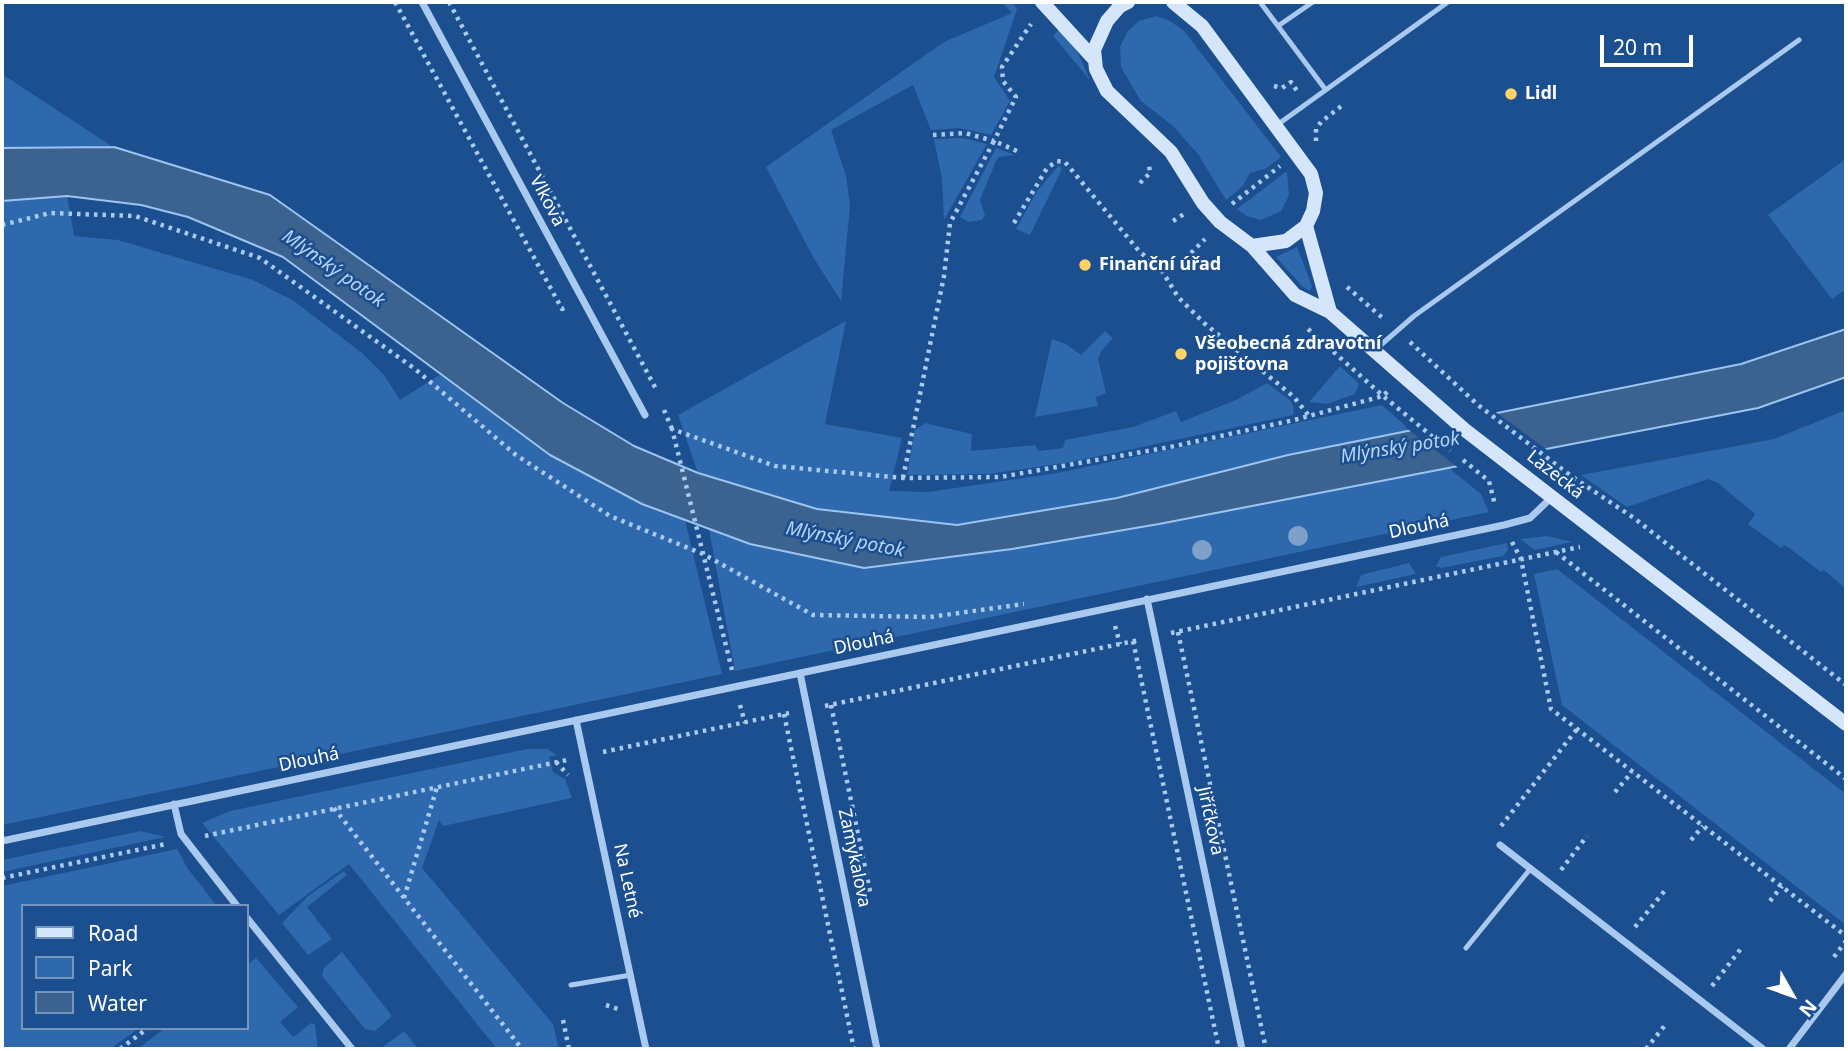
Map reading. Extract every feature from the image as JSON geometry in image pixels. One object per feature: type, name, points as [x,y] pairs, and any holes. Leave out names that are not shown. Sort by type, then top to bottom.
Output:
[{"type":"main road","points":[[1042,2],[1094,59]]},
{"type":"main road","points":[[1094,59],[1100,34],[1118,3]]},
{"type":"main road","points":[[1178,3],[1202,26],[1277,125],[1315,182],[1313,211],[1306,226],[1286,241],[1252,246]]},
{"type":"main road","name":"Lazecká","points":[[1094,59],[1100,80],[1116,102],[1171,152],[1220,222],[1252,246],[1295,295],[1330,312],[1443,412],[1846,724]]},
{"type":"main road","points":[[1306,226],[1330,312]]},
{"type":"street","name":"Vlkova","points":[[422,2],[645,415]]},
{"type":"street","name":"Dlouhá","points":[[2,841],[1504,525],[1530,518],[1552,497]]},
{"type":"street","name":"Jiříčkova","points":[[1147,599],[1242,1049]]},
{"type":"street","name":"Zamykalova","points":[[800,673],[877,1049]]},
{"type":"street","name":"Na Letné","points":[[576,720],[646,1049]]},
{"type":"street","points":[[174,804],[181,834],[235,904]]},
{"type":"street","points":[[1500,845],[1763,1049]]},
{"type":"street","points":[[248,919],[352,1049]]},
{"type":"street","points":[[1789,1049],[1846,974]]},
{"type":"lane","points":[[1260,2],[1325,89]]},
{"type":"lane","points":[[1278,26],[1313,2]]},
{"type":"lane","points":[[1277,125],[1448,2]]},
{"type":"lane","points":[[1374,352],[1397,330],[1799,40]]},
{"type":"lane","points":[[1466,948],[1531,868]]},
{"type":"lane","points":[[571,985],[631,975]]},
{"type":"path","points":[[449,2],[648,370],[657,393]]},
{"type":"path","points":[[903,478],[944,276],[950,223],[1016,97],[1003,81],[1002,66],[1034,20]]},
{"type":"path","points":[[1317,146],[1316,129],[1324,118],[1344,104]]},
{"type":"path","points":[[933,135],[965,133],[1017,151]]},
{"type":"path","points":[[1014,223],[1047,167],[1057,161],[1065,162],[1139,251],[1162,271],[1178,297],[1204,323],[1294,397],[1309,416]]},
{"type":"path","points":[[1232,204],[1284,163]]},
{"type":"path","points":[[2,225],[50,213],[135,216],[260,258],[415,369],[516,455],[610,516],[703,554],[813,615],[930,617],[1034,602]]},
{"type":"path","points":[[1191,253],[1210,235]]},
{"type":"path","points":[[1339,276],[1359,300],[1397,330],[1478,405],[1571,476],[1634,518],[1846,685]]},
{"type":"path","points":[[672,429],[775,466],[903,478],[1000,477],[1170,447],[1309,416],[1384,397],[1391,388]]},
{"type":"path","points":[[1384,397],[1410,419]]},
{"type":"path","points":[[662,405],[672,429],[745,723]]},
{"type":"path","points":[[1492,487],[1495,505]]},
{"type":"path","points":[[208,835],[1609,541]]},
{"type":"path","points":[[1511,542],[1521,559],[1551,709],[1846,936]]},
{"type":"path","points":[[1556,552],[1846,779]]},
{"type":"path","points":[[1110,607],[1120,644]]},
{"type":"path","points":[[1178,632],[1266,1049]]},
{"type":"path","points":[[1133,641],[1219,1049]]},
{"type":"path","points":[[831,705],[872,896]]},
{"type":"path","points":[[784,714],[854,1049]]},
{"type":"path","points":[[1510,836],[1500,828],[1577,729]]},
{"type":"path","points":[[1615,792],[1632,772]]},
{"type":"path","points":[[404,898],[437,787]]},
{"type":"path","points":[[334,808],[523,1049]]},
{"type":"path","points":[[1690,840],[1703,826]]},
{"type":"path","points":[[1569,881],[1558,873],[1587,836]]},
{"type":"path","points":[[2,878],[164,844]]},
{"type":"path","points":[[1770,901],[1782,886]]},
{"type":"path","points":[[1632,930],[1667,888]]},
{"type":"path","points":[[1831,962],[1846,942]]},
{"type":"path","points":[[1709,990],[1743,946]]},
{"type":"path","points":[[563,1020],[569,1049]]},
{"type":"path","points":[[1646,1049],[1666,1024]]},
{"type":"path","points":[[120,1049],[145,1030]]},
{"type":"green space","points":[[1002,2],[1013,2],[1017,9],[994,77],[1010,101],[991,135],[959,128],[931,130],[913,85],[831,130],[846,176],[850,205],[841,301],[813,257],[766,167],[944,42],[1012,13]]},
{"type":"green space","points":[[1156,16],[1170,21],[1184,31],[1281,157],[1265,169],[1250,173],[1243,186],[1226,200],[1198,154],[1173,126],[1141,101],[1121,67],[1120,47],[1128,31],[1139,21]]},
{"type":"green space","points":[[1059,29],[1078,53],[1090,80],[1053,36]]},
{"type":"green space","points":[[2,74],[113,147],[2,148]]},
{"type":"green space","points":[[963,138],[987,144],[944,220],[942,179],[934,139]]},
{"type":"green space","points":[[996,148],[1015,155],[999,157],[996,161],[980,200],[985,215],[982,220],[968,222],[960,217]]},
{"type":"green space","points":[[1846,159],[1846,289],[1832,299],[1768,215]]},
{"type":"green space","points":[[1059,165],[1062,169],[1030,235],[1016,229],[1037,191]]},
{"type":"green space","points":[[1287,171],[1289,195],[1281,211],[1261,220],[1247,216],[1237,209]]},
{"type":"green space","points":[[67,196],[74,236],[118,240],[253,280],[294,301],[362,353],[384,375],[400,400],[441,374],[550,455],[642,504],[685,520],[722,674],[2,825],[2,201]]},
{"type":"green space","points":[[1297,247],[1312,286],[1310,291],[1303,287],[1276,257]]},
{"type":"green space","points":[[846,321],[825,424],[902,438],[889,491],[928,492],[1057,473],[1382,405],[1410,430],[1288,455],[1117,498],[957,525],[817,509],[698,473],[678,415]]},
{"type":"green space","points":[[1105,331],[1113,338],[1098,359],[1106,393],[1096,397],[1098,406],[1035,417],[1052,339],[1066,344],[1081,355]]},
{"type":"green space","points":[[1340,366],[1359,384],[1355,394],[1327,404],[1309,402]]},
{"type":"green space","points":[[1267,383],[1290,400],[1294,408],[1293,415],[1071,462],[989,474],[907,475],[915,430],[925,423],[972,434],[971,451],[1035,445],[1039,451],[1063,448],[1065,440],[1133,427],[1176,411],[1181,422],[1236,400]]},
{"type":"green space","points":[[1846,410],[1846,589],[1824,570],[1821,572],[1785,545],[1781,548],[1748,524],[1755,514],[1718,483],[1708,479],[1627,507],[1581,475],[1774,439]]},
{"type":"green space","points":[[1449,468],[1481,494],[1489,512],[735,671],[709,529],[750,544],[864,568],[1012,549]]},
{"type":"green space","points":[[1547,536],[1572,542],[1535,550],[1520,539]]},
{"type":"green space","points":[[1507,543],[1508,550],[1503,556],[1441,568],[1436,566],[1441,557]]},
{"type":"green space","points":[[1409,563],[1416,574],[1356,587],[1361,575]]},
{"type":"green space","points":[[1557,569],[1846,794],[1846,925],[1562,705],[1534,574]]},
{"type":"green space","points":[[527,749],[547,749],[557,755],[549,757],[553,772],[565,779],[572,798],[443,826],[439,820],[422,868],[553,1024],[559,1049],[497,1049],[349,864],[279,915],[202,823],[230,811]]},
{"type":"green space","points":[[141,831],[165,837],[2,872],[2,860]]},
{"type":"green space","points":[[177,849],[188,869],[215,904],[21,904],[21,1030],[136,1030],[110,1049],[2,1049],[2,886]]},
{"type":"green space","points":[[344,871],[347,875],[307,907],[332,939],[308,955],[282,923],[308,896]]},
{"type":"green space","points":[[342,952],[392,1016],[375,1031],[365,1029],[322,976],[324,968]]},
{"type":"green space","points":[[256,958],[298,1007],[280,1022],[293,1037],[311,1023],[315,1024],[318,1049],[138,1049],[162,1030],[248,1030],[248,964]]},
{"type":"green space","points":[[404,1031],[418,1049],[382,1049],[384,1046]]},
{"type":"water","name":"Mlýnský potok","points":[[114,147],[270,195],[563,403],[634,446],[698,473],[817,509],[957,525],[1117,498],[1288,455],[1741,364],[1846,329],[1846,377],[1758,408],[1159,524],[1012,549],[864,568],[750,544],[642,504],[550,455],[283,257],[188,217],[141,205],[67,196],[2,201],[2,148]]},
{"type":"pier","points":[[1493,410],[1550,452],[1460,469],[1405,427]]},
{"type":"place","name":"Lidl","points":[[1511,94]]},
{"type":"place","name":"Finanční úřad","points":[[1085,265]]},
{"type":"place","name":"Všeobecná zdravotní pojišťovna","points":[[1181,354]]}]
